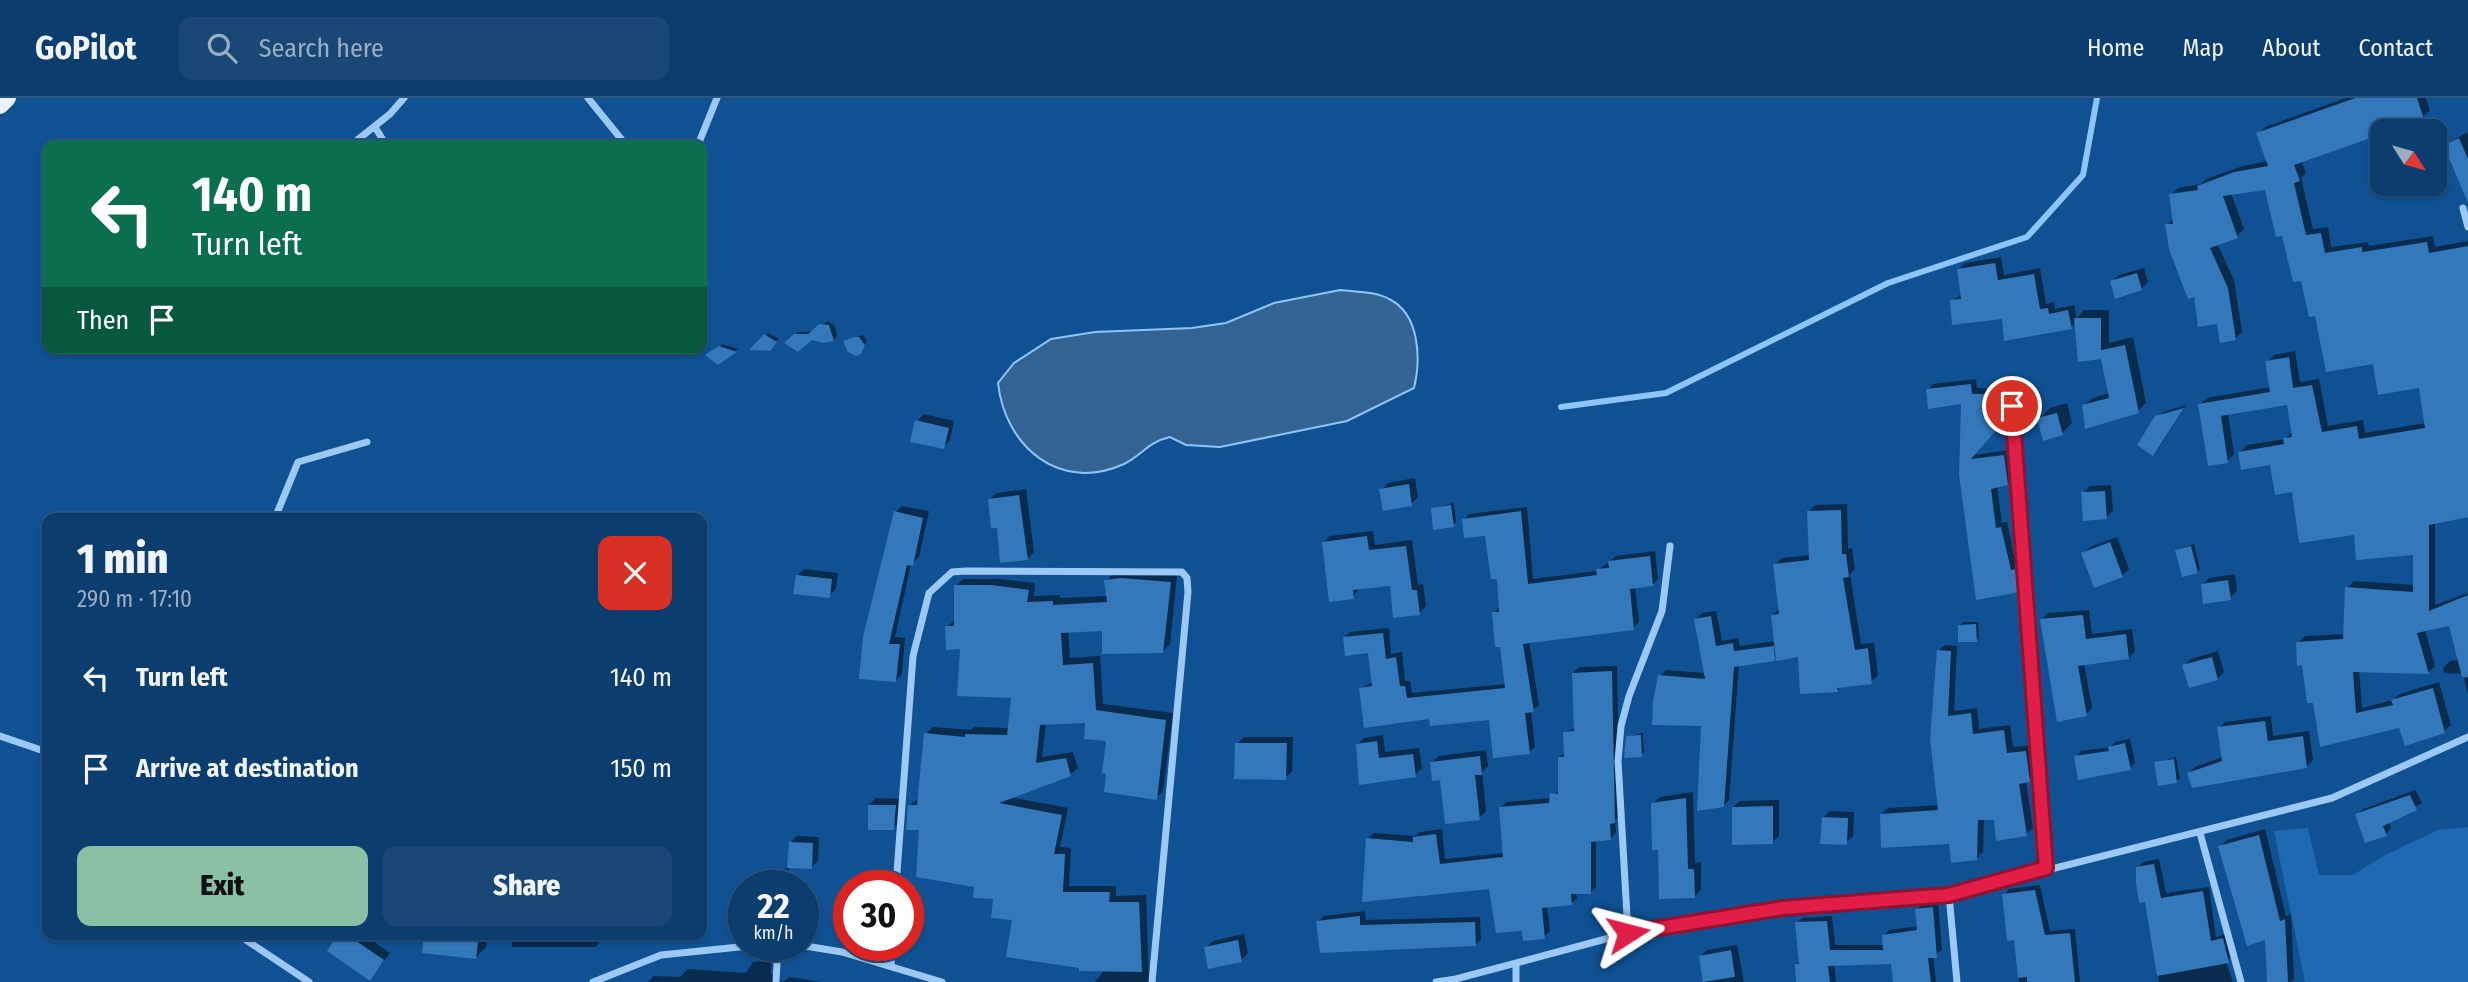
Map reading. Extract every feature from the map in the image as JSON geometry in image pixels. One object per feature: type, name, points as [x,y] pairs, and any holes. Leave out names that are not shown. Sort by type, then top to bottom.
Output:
[{"type":"main road","points":[[0,105],[7,98]]},
{"type":"street","points":[[358,140],[404,98]]},
{"type":"street","points":[[588,98],[622,140]]},
{"type":"street","points":[[700,140],[717,98]]},
{"type":"street","points":[[375,127],[383,140]]},
{"type":"street","points":[[2463,208],[2468,227]]},
{"type":"street","points":[[2012,406],[2046,868]]},
{"type":"street","points":[[277,513],[298,462],[367,442]]},
{"type":"street","points":[[1628,933],[1618,761],[1621,726],[1629,696],[1662,611],[1670,546]]},
{"type":"street","points":[[898,870],[913,656],[929,593],[941,579],[952,572],[965,571],[1182,572],[1187,578],[1188,592],[1152,982]]},
{"type":"street","points":[[0,736],[42,750]]},
{"type":"street","points":[[1436,982],[1516,964],[1628,933],[1783,908],[1949,895],[2046,868],[2200,833],[2332,798],[2468,737]]},
{"type":"street","points":[[2200,833],[2241,982]]},
{"type":"street","points":[[1949,895],[1958,982]]},
{"type":"street","points":[[246,940],[310,982]]},
{"type":"street","points":[[593,982],[661,955],[728,948]]},
{"type":"street","points":[[819,948],[842,952],[942,982]]},
{"type":"street","points":[[776,982],[777,961]]},
{"type":"street","points":[[891,961],[891,966]]},
{"type":"street","points":[[1516,964],[1516,982]]},
{"type":"shaded area","points":[[1340,290],[1378,294],[1399,306],[1412,326],[1417,351],[1414,388],[1347,421],[1220,447],[1186,445],[1170,437],[1156,442],[1124,464],[1100,471],[1078,473],[1058,468],[1040,458],[1024,444],[1012,427],[1003,406],[998,383],[1014,363],[1051,339],[1095,332],[1192,328],[1226,323],[1274,303]]},
{"type":"shaded area","points":[[2468,827],[2468,982],[2305,982],[2274,831],[2308,828],[2319,875],[2353,875],[2383,856],[2438,830]]},
{"type":"building","points":[[2355,98],[2417,98],[2424,119],[2370,119],[2370,138],[2294,165],[2300,181],[2294,183],[2306,235],[2321,233],[2325,253],[2362,247],[2362,252],[2427,242],[2429,253],[2468,246],[2468,517],[2429,525],[2429,611],[2468,595],[2468,677],[2462,677],[2449,626],[2417,633],[2429,674],[2353,672],[2356,713],[2393,705],[2391,700],[2433,688],[2445,733],[2405,746],[2399,728],[2320,747],[2313,703],[2307,703],[2302,665],[2297,666],[2296,642],[2343,639],[2345,587],[2413,592],[2413,555],[2356,560],[2354,535],[2299,543],[2292,492],[2275,495],[2270,465],[2241,470],[2238,452],[2284,444],[2283,438],[2292,437],[2287,405],[2221,416],[2228,463],[2208,466],[2198,404],[2270,392],[2265,361],[2289,357],[2293,388],[2312,385],[2322,432],[2357,426],[2359,439],[2425,428],[2419,388],[2378,395],[2373,364],[2326,372],[2315,316],[2309,317],[2301,281],[2293,282],[2282,236],[2276,237],[2265,190],[2223,196],[2238,238],[2210,248],[2228,288],[2236,340],[2220,343],[2217,324],[2198,327],[2194,297],[2188,299],[2169,249],[2165,224],[2173,224],[2169,194],[2198,190],[2197,186],[2234,172],[2268,166],[2256,133]]},
{"type":"building","points":[[2459,138],[2468,159],[2468,203],[2447,153],[2447,144]]},
{"type":"building","points":[[1995,263],[1998,280],[2034,274],[2040,309],[2048,308],[2049,314],[2068,310],[2072,329],[2004,341],[2002,319],[1952,325],[1950,300],[1961,299],[1957,269]]},
{"type":"building","points":[[2137,273],[2142,290],[2115,299],[2110,281]]},
{"type":"building","points":[[2074,318],[2101,318],[2101,350],[2125,345],[2139,413],[2085,429],[2082,405],[2109,398],[2101,359],[2078,362]]},
{"type":"building","points":[[819,324],[829,325],[834,341],[823,343],[812,340],[798,352],[784,343],[794,334],[808,334]]},
{"type":"building","points":[[764,334],[777,342],[770,351],[749,350]]},
{"type":"building","points":[[859,337],[865,345],[861,354],[856,356],[848,352],[843,341]]},
{"type":"building","points":[[719,346],[737,352],[718,365],[705,355]]},
{"type":"building","points":[[1971,384],[1972,394],[1983,394],[1996,404],[1999,427],[1971,459],[2004,455],[2008,485],[1991,489],[1996,528],[2001,527],[2011,570],[2015,569],[2020,592],[1976,600],[1959,475],[1961,404],[1928,409],[1926,389]]},
{"type":"building","points":[[2184,408],[2153,456],[2137,445],[2155,416]]},
{"type":"building","points":[[2057,413],[2063,435],[2043,441],[2037,418]]},
{"type":"building","points":[[915,420],[949,428],[944,449],[910,442]]},
{"type":"building","points":[[1409,484],[1412,506],[1383,511],[1379,489]]},
{"type":"building","points":[[2105,491],[2107,519],[2083,521],[2081,492]]},
{"type":"building","points":[[1019,495],[1028,560],[1000,563],[997,528],[991,528],[988,499]]},
{"type":"building","points":[[1451,505],[1454,527],[1433,530],[1431,508]]},
{"type":"building","points":[[1841,510],[1842,554],[1846,554],[1849,577],[1843,578],[1855,650],[1868,648],[1872,684],[1837,688],[1838,692],[1800,694],[1798,657],[1776,661],[1771,615],[1779,614],[1773,564],[1809,560],[1807,511]]},
{"type":"building","points":[[894,511],[923,518],[913,566],[907,565],[889,644],[900,644],[896,682],[859,679],[863,637]]},
{"type":"building","points":[[1521,511],[1528,584],[1597,575],[1596,569],[1609,568],[1608,561],[1650,556],[1653,586],[1630,589],[1634,630],[1523,644],[1534,712],[1525,713],[1530,754],[1493,758],[1489,720],[1430,726],[1429,719],[1364,728],[1359,688],[1372,686],[1368,653],[1345,656],[1343,637],[1383,633],[1386,659],[1396,657],[1400,686],[1405,686],[1407,698],[1505,688],[1500,647],[1495,647],[1492,612],[1499,612],[1497,579],[1491,579],[1485,536],[1464,538],[1462,519]]},
{"type":"building","points":[[1367,536],[1369,550],[1406,546],[1412,590],[1417,590],[1420,615],[1393,618],[1390,586],[1353,590],[1354,599],[1329,602],[1322,542]]},
{"type":"building","points":[[2110,542],[2123,577],[2094,588],[2081,553]]},
{"type":"building","points":[[2191,546],[2198,573],[2182,577],[2175,550]]},
{"type":"building","points":[[796,575],[832,579],[830,598],[793,594]]},
{"type":"building","points":[[1121,578],[1171,582],[1163,653],[1102,654],[1102,631],[1061,633],[1063,665],[1093,663],[1096,710],[1166,720],[1157,800],[1104,792],[1106,774],[1102,773],[1106,741],[1084,739],[1085,723],[1040,725],[1036,763],[1066,758],[1071,776],[999,803],[1062,815],[1054,854],[1065,854],[1063,892],[1110,892],[1109,902],[1139,902],[1142,972],[1079,971],[1079,968],[1006,957],[1012,920],[991,918],[993,899],[973,898],[974,887],[924,878],[924,870],[916,870],[919,830],[906,830],[908,805],[917,805],[924,733],[965,737],[965,734],[1007,735],[1011,698],[957,696],[960,649],[946,650],[945,626],[954,626],[954,585],[991,585],[1029,590],[1027,602],[1053,601],[1053,605],[1107,602],[1104,580]]},
{"type":"building","points":[[2228,580],[2231,600],[2203,604],[2201,584]]},
{"type":"building","points":[[2083,615],[2086,639],[2126,634],[2129,659],[2078,666],[2087,716],[2057,722],[2040,619]]},
{"type":"building","points":[[1711,616],[1716,646],[1733,643],[1734,651],[1774,646],[1775,661],[1734,667],[1724,807],[1697,811],[1701,726],[1652,725],[1653,701],[1658,675],[1705,679],[1694,619]]},
{"type":"building","points":[[1976,624],[1977,642],[1958,642],[1958,625]]},
{"type":"building","points":[[1937,650],[1951,651],[1948,716],[1971,713],[1973,734],[2004,730],[2007,753],[2026,751],[2030,782],[2019,784],[2027,836],[1996,841],[1994,820],[1978,820],[1977,860],[1951,863],[1949,844],[1881,848],[1880,814],[1938,810],[1930,738]]},
{"type":"building","points":[[2212,657],[2218,680],[2189,688],[2182,665]]},
{"type":"building","points":[[1612,671],[1615,823],[1610,824],[1611,840],[1591,842],[1591,894],[1571,894],[1572,905],[1542,908],[1545,939],[1523,941],[1522,931],[1496,933],[1489,889],[1362,902],[1366,838],[1413,842],[1413,837],[1436,834],[1440,864],[1503,857],[1499,807],[1549,803],[1550,793],[1558,794],[1558,757],[1564,757],[1563,732],[1574,731],[1572,673]]},
{"type":"building","points":[[2265,721],[2268,741],[2303,736],[2307,768],[2192,788],[2187,773],[2222,761],[2217,727]]},
{"type":"building","points":[[1641,735],[1642,757],[1624,758],[1626,736]]},
{"type":"building","points":[[1377,741],[1379,758],[1413,754],[1416,777],[1359,785],[1356,744]]},
{"type":"building","points":[[1235,743],[1287,743],[1286,780],[1234,779]]},
{"type":"building","points":[[2125,743],[2131,770],[2078,780],[2074,756],[2109,751],[2108,747]]},
{"type":"building","points":[[1480,756],[1482,775],[1475,775],[1480,820],[1445,824],[1440,780],[1432,781],[1430,762]]},
{"type":"building","points":[[2174,759],[2177,783],[2158,786],[2154,762]]},
{"type":"building","points":[[2410,795],[2417,810],[2383,826],[2387,836],[2365,843],[2355,814]]},
{"type":"building","points":[[1686,798],[1688,869],[1694,869],[1695,898],[1659,899],[1658,850],[1652,850],[1651,803]]},
{"type":"building","points":[[868,805],[896,805],[894,830],[868,830]]},
{"type":"building","points":[[1773,806],[1773,844],[1732,845],[1732,807]]},
{"type":"building","points":[[1822,817],[1848,818],[1847,845],[1820,844]]},
{"type":"building","points":[[2259,835],[2280,921],[2285,919],[2288,982],[2267,982],[2265,940],[2247,946],[2218,846]]},
{"type":"building","points":[[789,842],[813,843],[812,869],[787,868]]},
{"type":"building","points":[[2154,864],[2161,898],[2203,891],[2211,941],[2223,938],[2229,963],[2157,976],[2145,902],[2139,903],[2136,883],[2136,867]]},
{"type":"building","points":[[2035,890],[2045,935],[2070,933],[2075,982],[2027,982],[2027,977],[2018,978],[2014,940],[2007,941],[2002,894]]},
{"type":"building","points":[[1933,907],[1937,958],[1928,958],[1931,982],[1893,982],[1891,964],[1828,966],[1830,982],[1796,982],[1795,964],[1799,964],[1795,922],[1827,921],[1830,950],[1883,950],[1882,935],[1917,930],[1915,909]]},
{"type":"building","points":[[1360,916],[1360,925],[1475,922],[1476,946],[1320,953],[1316,921]]},
{"type":"building","points":[[334,940],[355,940],[384,960],[370,981],[327,951]]},
{"type":"building","points":[[423,940],[478,940],[476,959],[422,953]]},
{"type":"building","points":[[1238,940],[1242,962],[1208,969],[1204,947]]},
{"type":"building","points":[[1731,950],[1735,977],[1703,982],[1699,956]]},
{"type":"waterway","points":[[1561,407],[1666,393],[1888,283],[2027,237],[2083,175],[2097,98]]},
{"type":"route","points":[[1628,933],[1783,908],[1949,895],[2046,868],[2012,406]]}]
